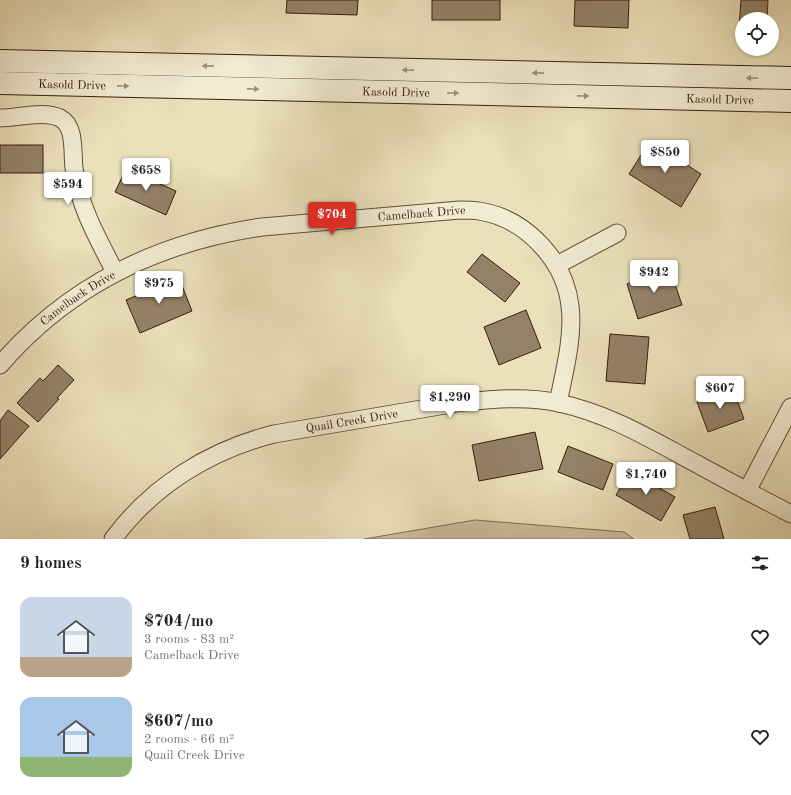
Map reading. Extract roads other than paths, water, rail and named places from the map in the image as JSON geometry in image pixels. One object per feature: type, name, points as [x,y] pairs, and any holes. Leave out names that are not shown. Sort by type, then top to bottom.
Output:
[{"type":"main road","name":"Kasold Drive","points":[[0,61],[716,78],[791,78]]},
{"type":"main road","name":"Kasold Drive","points":[[0,83],[791,101]]},
{"type":"street","points":[[0,118],[44,114],[61,118],[67,124],[71,133],[77,187],[83,206],[90,223],[116,272]]},
{"type":"street","name":"Camelback Drive","points":[[0,365],[27,336],[57,310],[82,292],[116,272],[166,250],[200,239],[262,227],[460,210],[479,211],[513,223],[532,236],[544,248],[557,265],[566,286],[570,306],[571,326],[558,403]]},
{"type":"street","points":[[557,265],[617,232]]},
{"type":"street","name":"Quail Creek Drive","points":[[113,539],[124,524],[144,504],[186,471],[207,459],[250,440],[274,434],[470,402],[507,399],[558,403],[608,417],[791,514]]},
{"type":"street","points":[[747,491],[791,407]]}]
